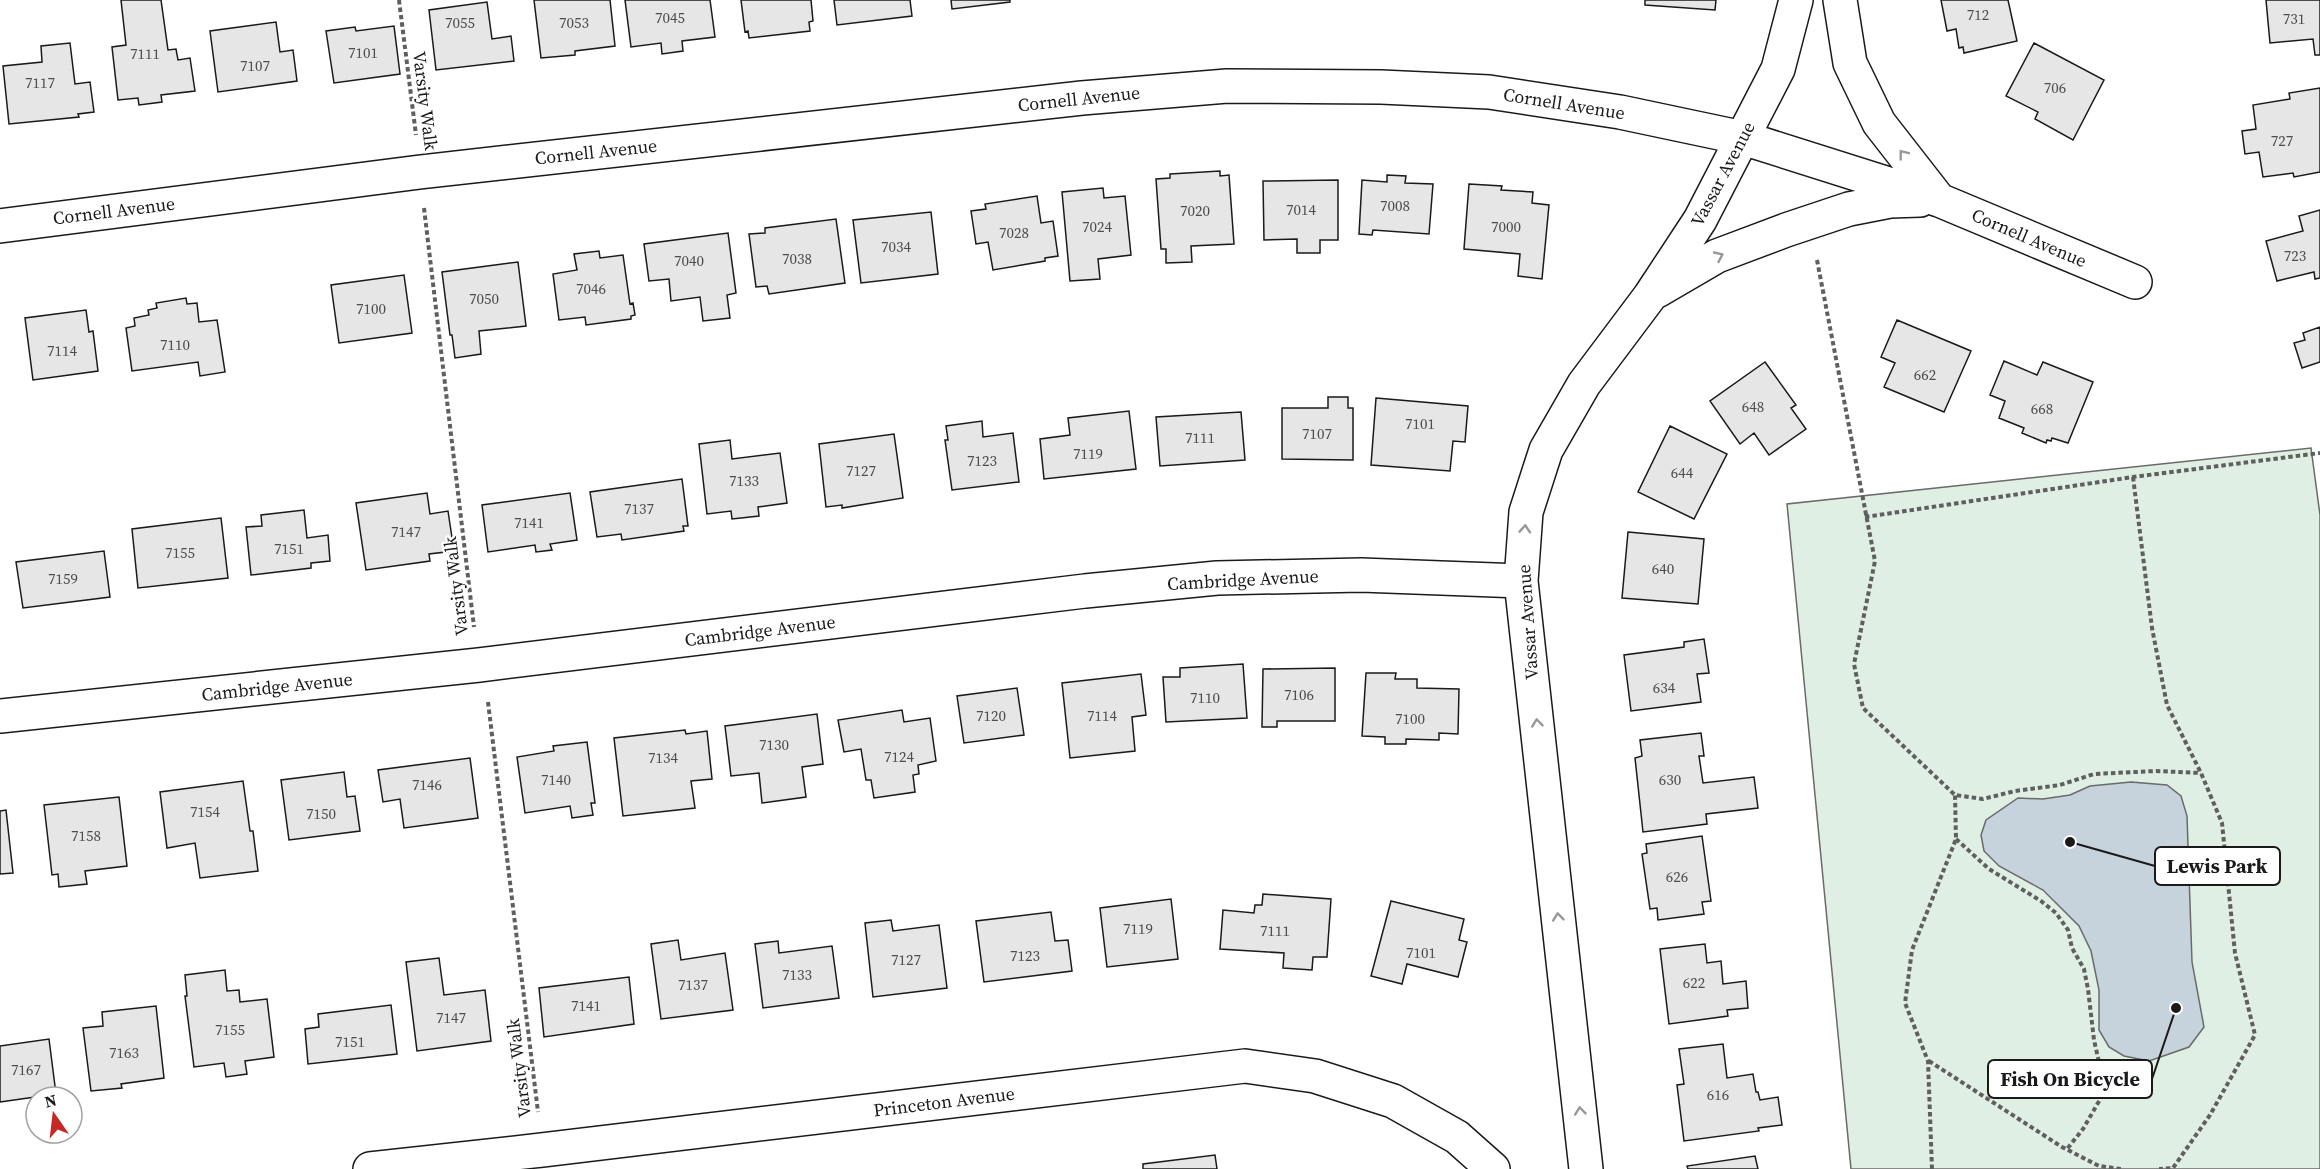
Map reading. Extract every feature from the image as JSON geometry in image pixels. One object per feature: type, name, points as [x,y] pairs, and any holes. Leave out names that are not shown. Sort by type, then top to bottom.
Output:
[{"type":"street","name":"Vassar Avenue","points":[[1586,1169],[1521,581],[1526,512],[1546,450],[1584,384],[1650,296],[1700,220],[1778,69],[1796,0]]},
{"type":"street","points":[[1840,0],[1850,63],[1879,123],[1939,200]]},
{"type":"street","name":"Cornell Avenue","points":[[0,226],[420,172],[1082,98],[1227,86],[1381,87],[1489,92],[1620,112],[1743,138],[1939,200],[2135,282]]},
{"type":"street","points":[[1650,296],[1718,256],[1849,209],[1890,201],[1939,200]]},
{"type":"street","name":"Cambridge Avenue","points":[[0,716],[479,665],[1085,591],[1217,578],[1361,575],[1521,581]]},
{"type":"street","name":"Princeton Avenue","points":[[370,1169],[1245,1066],[1316,1076],[1393,1101],[1457,1137],[1493,1169]]},
{"type":"path","name":"Varsity Walk","points":[[399,0],[479,665],[487,700],[538,1101],[542,1150]]},
{"type":"path","points":[[1807,223],[1819,267],[1875,561],[1854,664],[1863,708],[1955,795],[1983,799],[2015,791],[2060,785],[2094,774],[2156,771],[2201,773]]},
{"type":"path","points":[[1865,517],[2133,477],[2320,453]]},
{"type":"path","points":[[2133,477],[2152,628],[2167,705],[2201,773],[2222,823],[2235,953],[2255,1035],[2204,1124],[2173,1167],[2160,1169]]},
{"type":"path","points":[[1932,1169],[1928,1061],[1905,1003],[1912,950],[1956,839],[1955,795]]},
{"type":"path","points":[[1956,839],[1989,869],[2056,913],[2068,930],[2072,948],[2084,969],[2094,1040],[2101,1071],[2102,1096],[2083,1129],[2067,1149]]},
{"type":"path","points":[[1928,1061],[2067,1149],[2099,1166],[2121,1169]]},
{"type":"green space","points":[[2311,448],[2320,515],[2320,1169],[1851,1169],[1787,504]]},
{"type":"shaded area","points":[[2131,782],[2167,785],[2181,796],[2187,816],[2192,962],[2204,1027],[2189,1047],[2149,1061],[2124,1056],[2109,1047],[2099,1030],[2099,990],[2091,951],[2079,926],[2043,890],[1999,866],[1984,851],[1981,835],[1986,820],[2018,798],[2043,799],[2070,795],[2090,786]]},
{"type":"building","points":[[121,0],[161,0],[168,50],[176,49],[178,60],[190,58],[195,91],[161,95],[162,102],[139,105],[138,98],[118,100],[112,47],[126,45]]},
{"type":"building","points":[[534,0],[610,0],[615,46],[575,51],[575,55],[541,58]]},
{"type":"building","points":[[625,0],[710,0],[715,37],[682,41],[683,51],[662,54],[661,43],[631,47]]},
{"type":"building","points":[[741,0],[811,0],[813,21],[809,22],[810,31],[749,38],[748,31],[745,32]]},
{"type":"building","points":[[834,0],[910,0],[912,16],[837,25]]},
{"type":"building","points":[[951,0],[1010,0],[1010,2],[952,9]]},
{"type":"building","points":[[1645,0],[1716,0],[1715,10],[1645,5]]},
{"type":"building","points":[[1941,0],[2008,0],[2017,41],[1964,53],[1963,47],[1959,48],[1956,29],[1947,31]]},
{"type":"building","points":[[2266,0],[2320,0],[2320,55],[2315,55],[2313,39],[2270,43]]},
{"type":"building","points":[[487,2],[492,39],[511,36],[514,61],[436,70],[429,10]]},
{"type":"building","points":[[276,22],[280,52],[293,50],[297,81],[218,92],[210,31]]},
{"type":"building","points":[[394,26],[400,74],[334,83],[326,31],[355,27],[356,31]]},
{"type":"building","points":[[70,43],[75,84],[90,82],[94,112],[78,114],[79,117],[9,124],[3,66],[42,62],[41,46]]},
{"type":"building","points":[[2034,43],[2104,80],[2073,140],[2035,119],[2038,112],[2006,96]]},
{"type":"building","points":[[2320,88],[2320,172],[2294,177],[2293,173],[2263,177],[2259,152],[2245,154],[2242,131],[2256,129],[2253,105],[2290,99],[2289,93]]},
{"type":"building","points":[[1220,171],[1220,176],[1229,175],[1234,244],[1191,246],[1192,262],[1166,263],[1166,249],[1161,249],[1156,179],[1170,178],[1170,174]]},
{"type":"building","points":[[1387,175],[1406,176],[1405,183],[1433,184],[1429,234],[1373,230],[1372,235],[1359,234],[1362,180],[1387,182]]},
{"type":"building","points":[[1338,180],[1338,240],[1320,240],[1320,253],[1297,253],[1297,239],[1264,240],[1263,181]]},
{"type":"building","points":[[1469,184],[1502,186],[1501,190],[1533,192],[1532,203],[1549,205],[1542,279],[1518,276],[1520,254],[1464,249]]},
{"type":"building","points":[[1103,188],[1104,198],[1125,196],[1131,255],[1098,259],[1100,279],[1070,281],[1062,192]]},
{"type":"building","points":[[1037,196],[1041,223],[1053,221],[1058,256],[1045,258],[1045,261],[993,270],[988,242],[976,244],[971,211],[986,209],[985,204]]},
{"type":"building","points":[[2320,210],[2320,278],[2315,279],[2314,272],[2277,281],[2266,241],[2303,231],[2299,216]]},
{"type":"building","points":[[931,212],[938,274],[861,283],[853,220]]},
{"type":"building","points":[[836,219],[845,283],[769,294],[767,286],[756,287],[749,234],[765,233],[765,228]]},
{"type":"building","points":[[728,233],[736,293],[727,295],[730,318],[703,321],[700,297],[671,301],[669,279],[649,281],[644,244]]},
{"type":"building","points":[[599,251],[600,258],[623,255],[630,304],[633,303],[635,315],[631,316],[631,319],[586,325],[585,317],[559,320],[553,274],[577,270],[574,254]]},
{"type":"building","points":[[518,262],[526,326],[479,331],[481,354],[455,358],[442,272]]},
{"type":"building","points":[[404,275],[412,333],[339,343],[331,285]]},
{"type":"building","points":[[186,298],[187,304],[197,303],[199,322],[217,320],[225,372],[200,376],[198,362],[132,371],[126,328],[135,326],[134,318],[149,315],[148,310],[157,308],[156,303]]},
{"type":"building","points":[[86,310],[89,332],[93,331],[98,371],[33,380],[25,318]]},
{"type":"building","points":[[1897,320],[1971,351],[1944,412],[1884,387],[1895,363],[1881,357]]},
{"type":"building","points":[[2320,327],[2320,362],[2302,368],[2294,343],[2305,340],[2303,333]]},
{"type":"building","points":[[2004,361],[2037,375],[2043,362],[2093,382],[2068,443],[2052,438],[2046,443],[2022,433],[2024,428],[1999,418],[2005,401],[1990,395]]},
{"type":"building","points":[[1765,362],[1796,405],[1791,408],[1806,429],[1769,455],[1754,433],[1740,444],[1710,401]]},
{"type":"building","points":[[1328,397],[1348,397],[1348,408],[1353,408],[1353,460],[1282,459],[1282,408],[1328,408]]},
{"type":"building","points":[[1376,398],[1468,406],[1465,442],[1453,441],[1450,471],[1371,465]]},
{"type":"building","points":[[1129,411],[1136,469],[1044,479],[1040,439],[1070,435],[1068,418]]},
{"type":"building","points":[[1241,412],[1245,460],[1160,466],[1156,417]]},
{"type":"building","points":[[982,421],[983,437],[1013,433],[1019,482],[952,490],[945,440],[948,440],[946,426]]},
{"type":"building","points":[[1670,426],[1727,454],[1694,519],[1638,492]]},
{"type":"building","points":[[894,434],[903,498],[842,508],[842,505],[826,507],[819,444]]},
{"type":"building","points":[[730,440],[732,459],[780,453],[787,503],[758,507],[759,516],[732,519],[731,511],[707,514],[699,444]]},
{"type":"building","points":[[682,479],[688,526],[683,526],[684,531],[622,540],[621,534],[597,537],[590,492]]},
{"type":"building","points":[[427,493],[430,514],[448,511],[454,551],[429,554],[430,561],[366,570],[356,503]]},
{"type":"building","points":[[570,493],[577,540],[550,544],[552,550],[536,552],[535,545],[488,552],[482,505]]},
{"type":"building","points":[[304,510],[307,538],[328,535],[330,561],[311,563],[311,568],[251,575],[246,527],[262,526],[261,515]]},
{"type":"building","points":[[221,518],[228,578],[138,588],[132,529]]},
{"type":"building","points":[[1628,532],[1704,539],[1698,604],[1622,598]]},
{"type":"building","points":[[104,551],[110,597],[23,608],[16,562]]},
{"type":"building","points":[[1704,639],[1709,673],[1697,674],[1701,702],[1631,711],[1624,655],[1684,647],[1684,642]]},
{"type":"building","points":[[1243,664],[1247,718],[1166,722],[1163,677],[1180,677],[1180,668]]},
{"type":"building","points":[[1335,668],[1335,721],[1277,721],[1277,727],[1262,727],[1263,669]]},
{"type":"building","points":[[1366,673],[1396,673],[1395,679],[1417,679],[1417,688],[1459,689],[1458,734],[1439,733],[1439,740],[1406,739],[1406,744],[1385,744],[1385,737],[1362,736]]},
{"type":"building","points":[[1141,674],[1146,715],[1132,717],[1135,751],[1070,758],[1062,683]]},
{"type":"building","points":[[1017,688],[1024,735],[964,743],[957,696]]},
{"type":"building","points":[[902,710],[904,722],[930,718],[936,761],[918,765],[919,774],[913,775],[915,792],[874,798],[871,780],[866,780],[861,749],[844,752],[838,720]]},
{"type":"building","points":[[817,714],[823,764],[802,767],[806,797],[762,803],[759,773],[731,776],[725,726]]},
{"type":"building","points":[[685,730],[686,734],[707,731],[712,779],[691,781],[695,808],[623,816],[614,738]]},
{"type":"building","points":[[1701,733],[1704,756],[1699,756],[1703,783],[1754,777],[1758,808],[1706,814],[1707,824],[1643,832],[1635,758],[1642,756],[1640,740]]},
{"type":"building","points":[[587,742],[595,803],[591,803],[593,815],[572,818],[570,806],[525,813],[517,757],[554,751],[553,746]]},
{"type":"building","points":[[470,758],[478,818],[404,828],[400,799],[383,802],[378,770]]},
{"type":"building","points":[[344,772],[347,797],[355,796],[360,831],[289,840],[281,780]]},
{"type":"building","points":[[243,781],[258,871],[200,878],[195,843],[167,848],[160,792]]},
{"type":"building","points":[[119,797],[127,866],[85,871],[87,884],[59,887],[58,874],[52,875],[44,805]]},
{"type":"building","points":[[6,810],[13,873],[0,874],[0,811]]},
{"type":"building","points":[[1702,836],[1711,901],[1702,902],[1704,914],[1658,920],[1657,908],[1650,909],[1642,854],[1647,853],[1646,844]]},
{"type":"building","points":[[1263,894],[1331,899],[1327,957],[1313,957],[1312,970],[1283,968],[1284,953],[1220,949],[1223,910],[1254,913],[1255,905],[1262,905]]},
{"type":"building","points":[[1171,899],[1178,959],[1107,967],[1100,908]]},
{"type":"building","points":[[1391,901],[1464,919],[1459,940],[1467,942],[1458,977],[1407,964],[1402,984],[1371,976]]},
{"type":"building","points":[[1051,912],[1055,941],[1068,940],[1072,971],[984,982],[976,921]]},
{"type":"building","points":[[891,920],[893,931],[939,925],[947,988],[873,997],[865,923]]},
{"type":"building","points":[[678,940],[681,960],[725,953],[733,1010],[661,1019],[651,944]]},
{"type":"building","points":[[778,941],[779,953],[832,946],[839,998],[763,1008],[755,944]]},
{"type":"building","points":[[1705,944],[1707,963],[1721,961],[1723,984],[1746,981],[1748,1008],[1727,1010],[1728,1016],[1669,1024],[1660,949]]},
{"type":"building","points":[[439,958],[444,995],[485,990],[491,1041],[417,1051],[406,962]]},
{"type":"building","points":[[225,970],[227,991],[239,990],[240,1002],[267,999],[274,1057],[245,1061],[247,1074],[226,1077],[224,1063],[194,1067],[185,996],[187,996],[185,975]]},
{"type":"building","points":[[629,977],[634,1024],[544,1037],[539,988]]},
{"type":"building","points":[[391,1005],[397,1054],[308,1064],[305,1029],[319,1027],[318,1014]]},
{"type":"building","points":[[156,1006],[164,1078],[121,1084],[122,1088],[91,1091],[83,1028],[103,1026],[102,1012]]},
{"type":"building","points":[[49,1039],[55,1085],[24,1085],[24,1099],[0,1102],[0,1046]]},
{"type":"building","points":[[1723,1044],[1727,1078],[1753,1074],[1760,1100],[1778,1097],[1782,1125],[1758,1128],[1759,1131],[1684,1141],[1677,1085],[1684,1084],[1679,1049]]},
{"type":"building","points":[[1215,1155],[1217,1169],[1143,1169],[1143,1164]]},
{"type":"building","points":[[1755,1156],[1758,1169],[1688,1169],[1687,1166]]},
{"type":"place","name":"Lewis Park","points":[[2070,842]]},
{"type":"place","name":"Fish On Bicycle","points":[[2176,1008]]}]
